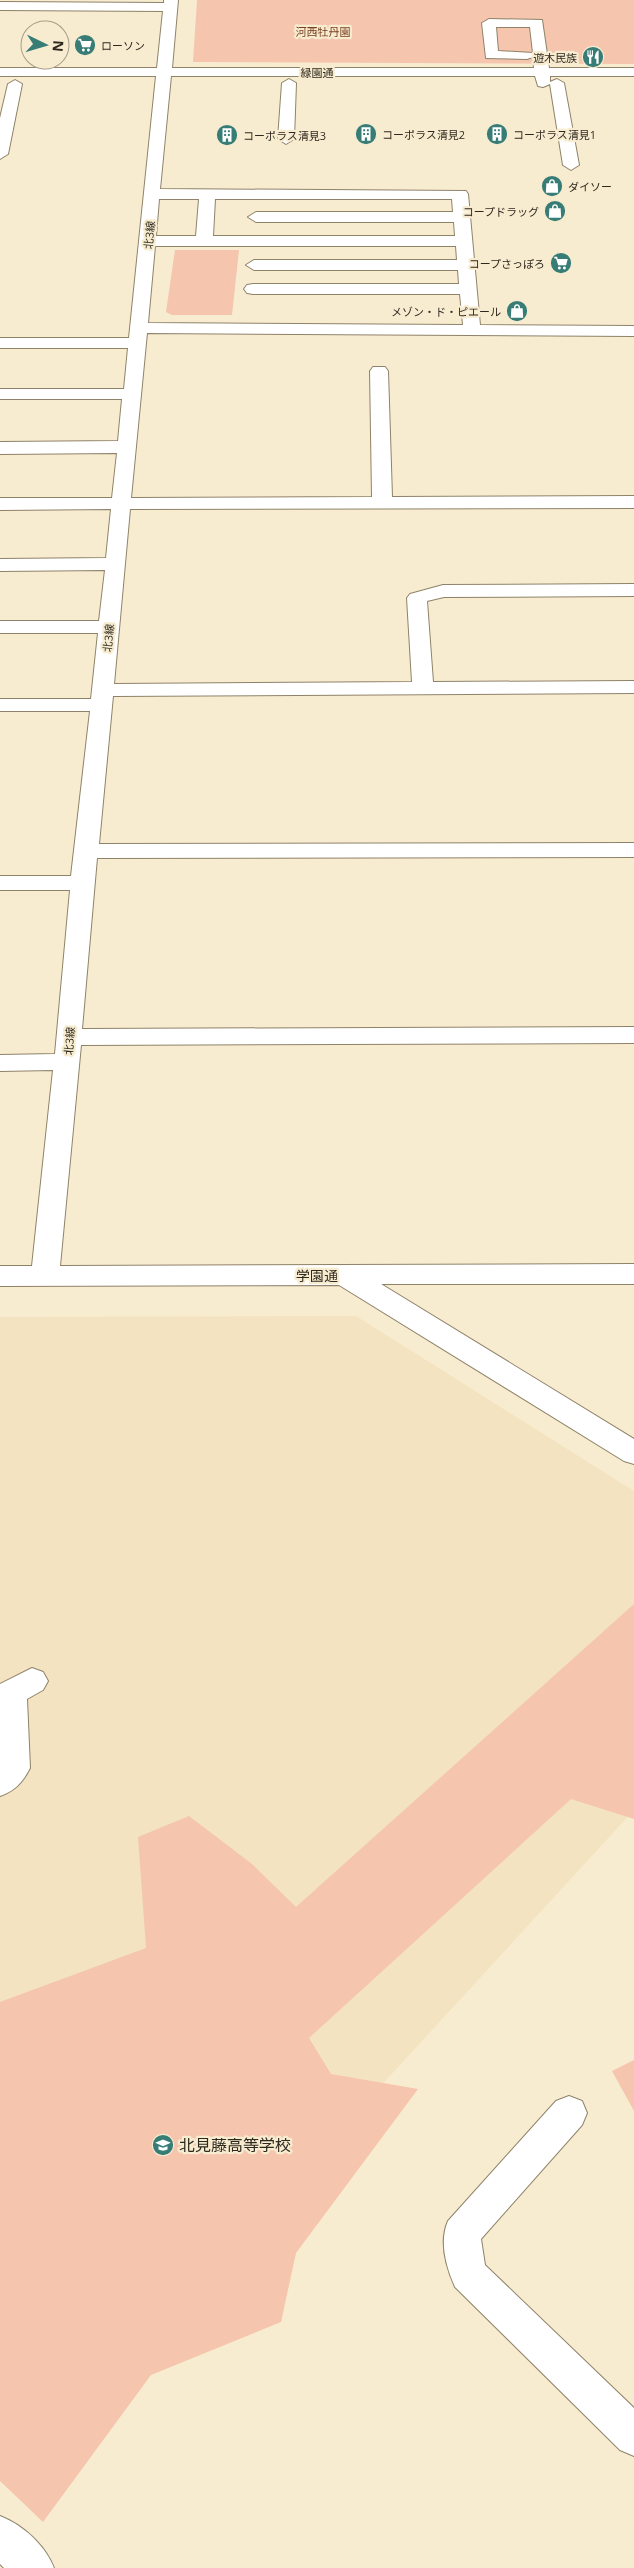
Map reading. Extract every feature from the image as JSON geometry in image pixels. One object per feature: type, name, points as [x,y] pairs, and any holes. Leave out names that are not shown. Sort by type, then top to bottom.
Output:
[{"type":"street","points":[[0,6],[171,3]]},
{"type":"street","name":"北3線","points":[[45,1275],[69,1037],[82,883],[88,851],[171,3]]},
{"type":"street","points":[[540,55],[571,165]]},
{"type":"street","name":"緑園通","points":[[0,72],[289,83],[547,80],[634,72]]},
{"type":"street","name":"緑園通","points":[[7,84],[163,78],[547,80],[634,83]]},
{"type":"street","points":[[286,139],[289,83]]},
{"type":"street","points":[[0,154],[7,84]]},
{"type":"street","points":[[153,194],[460,194],[471,322]]},
{"type":"street","points":[[204,240],[207,194]]},
{"type":"street","points":[[257,194],[252,297],[468,289]]},
{"type":"street","points":[[256,217],[462,217]]},
{"type":"street","points":[[149,240],[464,241]]},
{"type":"street","points":[[254,265],[466,265]]},
{"type":"street","points":[[0,343],[250,329],[471,322],[634,330]]},
{"type":"street","points":[[379,372],[382,501]]},
{"type":"street","points":[[0,394],[132,394]]},
{"type":"street","points":[[0,448],[127,447]]},
{"type":"street","points":[[0,504],[382,501],[634,502]]},
{"type":"street","points":[[0,564],[115,564]]},
{"type":"street","points":[[423,688],[417,598],[443,591],[634,590]]},
{"type":"street","points":[[0,627],[110,627]]},
{"type":"street","points":[[0,705],[102,697],[423,688],[634,687]]},
{"type":"street","points":[[88,851],[634,850]]},
{"type":"street","points":[[0,883],[82,883]]},
{"type":"street","points":[[69,1037],[634,1034]]},
{"type":"street","points":[[0,1063],[66,1062]]},
{"type":"street","name":"学園通","points":[[0,1276],[634,1274]]},
{"type":"street","points":[[346,1276],[634,1454]]},
{"type":"street","points":[[0,1782],[14,1768],[11,1693],[32,1682]]},
{"type":"street","points":[[569,2113],[461,2234],[468,2274],[634,2436]]},
{"type":"street","points":[[0,2536],[34,2568]]},
{"type":"shaded area","name":"北見藤高等学校","points":[[356,1316],[634,1491],[634,1810],[10,2490],[0,2481],[0,1317]]},
{"type":"green space","name":"河西牡丹園","points":[[197,0],[634,0],[634,64],[193,62]]},
{"type":"green space","points":[[175,250],[239,250],[232,315],[172,315],[166,312]]},
{"type":"green space","points":[[634,1604],[634,1819],[571,1799],[309,2038],[331,2074],[418,2089],[296,2253],[281,2322],[151,2375],[43,2522],[0,2481],[0,2002],[146,1948],[138,1837],[189,1816],[252,1864],[296,1907]]},
{"type":"green space","points":[[634,2060],[634,2111],[612,2071]]},
{"type":"place","name":"ローソン","points":[[85,45]]},
{"type":"place","name":"遊木民族","points":[[593,57]]},
{"type":"place","name":"コーポラス清見2","points":[[366,134]]},
{"type":"place","name":"コーポラス清見1","points":[[497,134]]},
{"type":"place","name":"コーポラス清見3","points":[[227,135]]},
{"type":"place","name":"ダイソー","points":[[552,186]]},
{"type":"place","name":"コープドラッグ","points":[[555,211]]},
{"type":"place","name":"コープさっぽろ","points":[[561,263]]},
{"type":"place","name":"メゾン・ド・ピエール","points":[[517,311]]},
{"type":"place","name":"北見藤高等学校","points":[[163,2145]]}]
